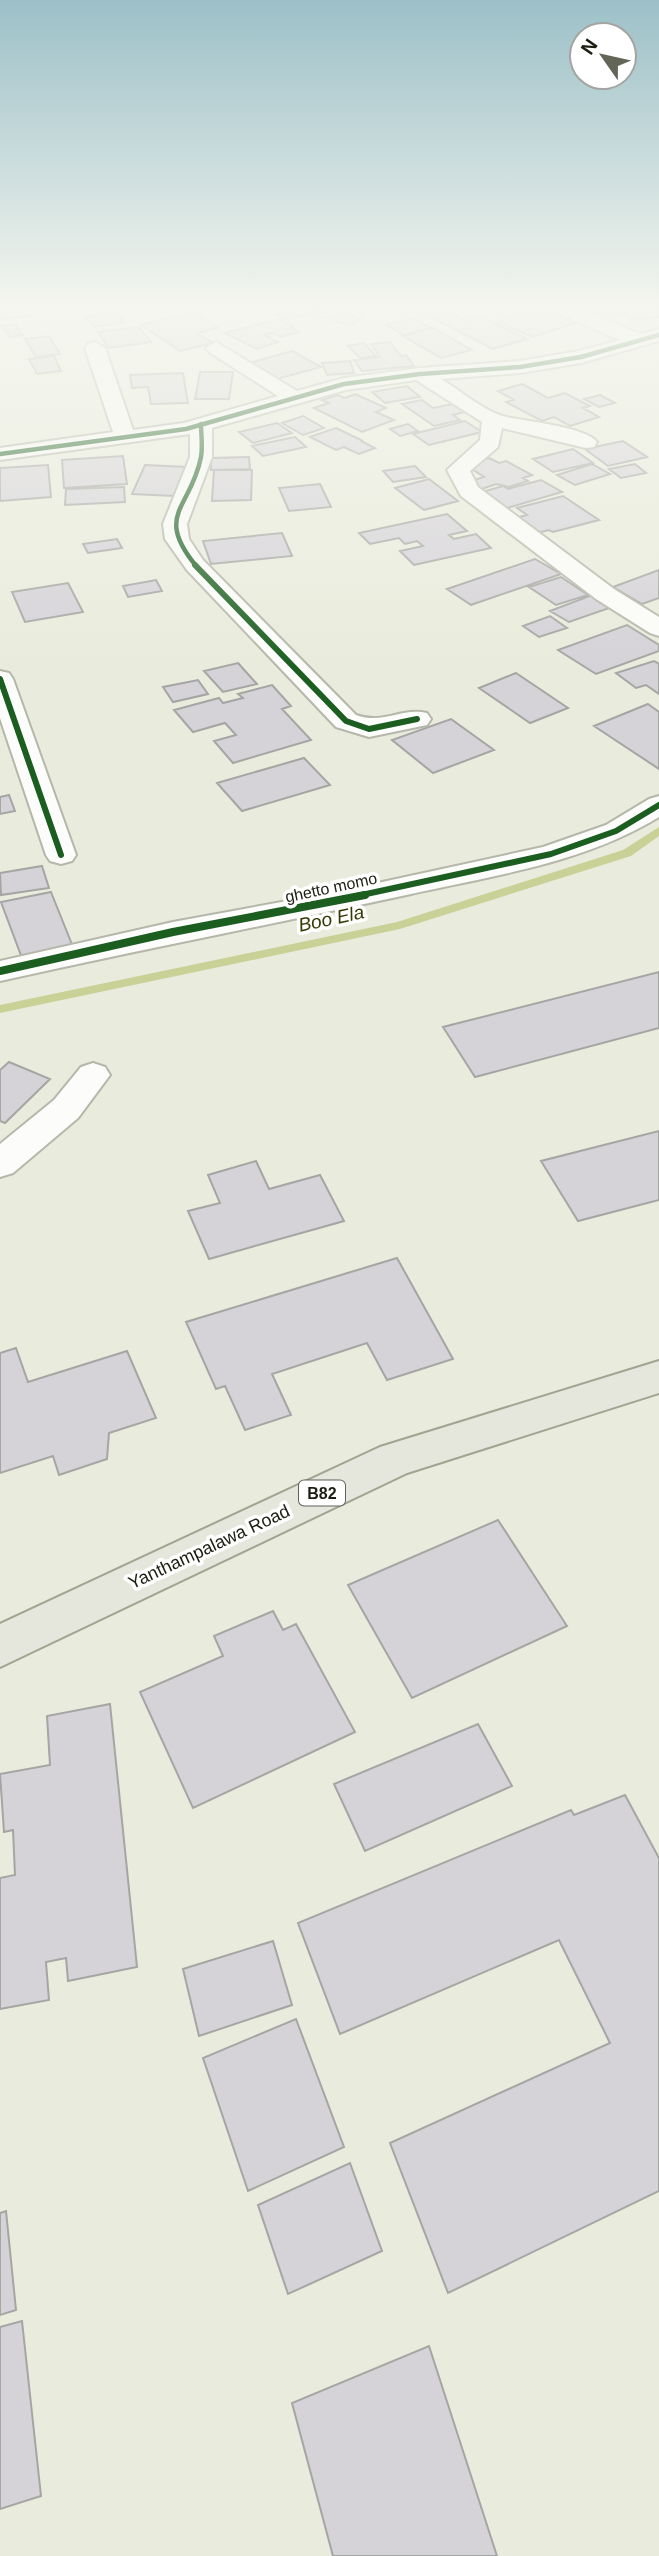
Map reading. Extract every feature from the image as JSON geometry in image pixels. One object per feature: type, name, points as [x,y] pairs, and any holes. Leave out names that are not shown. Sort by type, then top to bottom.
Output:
[{"type":"main road","name":"Yanthampalawa Road","points":[[0,1646],[395,1459],[659,1377]]},
{"type":"street","points":[[122,428],[125,438]]},
{"type":"street","points":[[0,454],[178,428]]},
{"type":"street","points":[[201,428],[201,457],[175,524],[177,539],[195,565],[346,721],[369,729],[417,719]]},
{"type":"street","points":[[492,428],[491,442],[458,470],[469,492],[605,594],[659,628]]},
{"type":"street","points":[[528,428],[586,442]]},
{"type":"street","points":[[0,679],[61,855]]},
{"type":"street","name":"ghetto momo","points":[[0,971],[173,932],[336,901],[551,854],[616,831],[659,805]]},
{"type":"street","points":[[0,1164],[66,1109],[93,1075]]},
{"type":"building","points":[[255,428],[285,428],[292,433],[253,443],[239,432]]},
{"type":"building","points":[[291,428],[323,428],[303,435]]},
{"type":"building","points":[[337,428],[375,448],[359,454],[344,447],[336,450],[310,437]]},
{"type":"building","points":[[355,428],[372,428],[362,432]]},
{"type":"building","points":[[414,428],[418,431],[400,436],[390,429]]},
{"type":"building","points":[[436,428],[476,428],[482,432],[429,445],[413,434]]},
{"type":"building","points":[[295,437],[306,447],[263,456],[252,446]]},
{"type":"building","points":[[623,441],[647,457],[608,466],[585,449]]},
{"type":"building","points":[[573,449],[593,463],[553,472],[533,459]]},
{"type":"building","points":[[123,456],[127,484],[64,488],[62,460]]},
{"type":"building","points":[[249,457],[250,469],[211,470],[211,458]]},
{"type":"building","points":[[489,458],[499,463],[506,461],[532,475],[523,478],[528,481],[509,487],[496,484],[479,490],[467,482],[484,477],[466,465]]},
{"type":"building","points":[[592,464],[610,474],[575,485],[557,475]]},
{"type":"building","points":[[635,464],[646,473],[621,478],[609,469]]},
{"type":"building","points":[[48,465],[51,497],[0,501],[0,468]]},
{"type":"building","points":[[145,465],[187,467],[175,496],[132,494]]},
{"type":"building","points":[[415,466],[426,477],[393,482],[383,471]]},
{"type":"building","points":[[214,470],[252,470],[251,500],[212,501]]},
{"type":"building","points":[[429,479],[458,501],[424,510],[395,488]]},
{"type":"building","points":[[541,480],[562,492],[507,508],[482,492],[503,486],[508,489]]},
{"type":"building","points":[[320,484],[331,507],[289,511],[279,488]]},
{"type":"building","points":[[124,487],[125,502],[65,505],[66,489]]},
{"type":"building","points":[[563,496],[599,520],[553,532],[549,530],[537,533],[515,518],[527,515],[517,508]]},
{"type":"building","points":[[447,514],[467,531],[449,535],[454,539],[476,534],[491,548],[414,565],[400,551],[423,546],[417,541],[405,544],[399,538],[370,544],[359,533]]},
{"type":"building","points":[[282,533],[292,556],[211,564],[203,541]]},
{"type":"building","points":[[117,539],[122,548],[88,553],[83,544]]},
{"type":"building","points":[[535,559],[561,574],[471,605],[447,589]]},
{"type":"building","points":[[659,570],[659,598],[642,604],[613,587]]},
{"type":"building","points":[[561,577],[588,595],[556,605],[529,587]]},
{"type":"building","points":[[156,580],[162,591],[128,597],[123,586]]},
{"type":"building","points":[[68,583],[83,612],[25,622],[12,592]]},
{"type":"building","points":[[592,595],[612,607],[569,622],[550,611]]},
{"type":"building","points":[[550,616],[567,628],[539,637],[523,626]]},
{"type":"building","points":[[627,625],[659,645],[659,651],[596,674],[558,650]]},
{"type":"building","points":[[654,661],[659,664],[659,694],[646,685],[636,688],[616,673]]},
{"type":"building","points":[[238,663],[257,684],[223,692],[204,671]]},
{"type":"building","points":[[516,673],[568,708],[530,723],[479,688]]},
{"type":"building","points":[[198,680],[208,694],[173,702],[163,687]]},
{"type":"building","points":[[272,685],[291,706],[282,709],[311,740],[233,763],[214,741],[236,735],[225,723],[193,732],[174,710],[219,698],[223,703],[243,698],[238,694]]},
{"type":"building","points":[[648,704],[659,712],[659,769],[594,726]]},
{"type":"building","points":[[451,719],[494,750],[433,773],[392,740]]},
{"type":"building","points":[[304,758],[330,785],[242,811],[217,783]]},
{"type":"building","points":[[9,795],[15,811],[0,814],[0,797]]},
{"type":"building","points":[[42,866],[49,888],[1,895],[0,873]]},
{"type":"building","points":[[51,892],[73,947],[22,958],[1,902]]},
{"type":"building","points":[[659,972],[659,1028],[475,1077],[443,1027]]},
{"type":"building","points":[[9,1062],[50,1079],[5,1123],[0,1121],[0,1070]]},
{"type":"building","points":[[659,1131],[659,1200],[578,1221],[541,1161]]},
{"type":"building","points":[[256,1161],[269,1189],[320,1175],[344,1221],[209,1259],[188,1211],[220,1203],[208,1175]]},
{"type":"building","points":[[397,1258],[453,1359],[387,1380],[367,1343],[272,1374],[291,1415],[245,1430],[225,1386],[216,1389],[186,1322]]},
{"type":"building","points":[[16,1348],[28,1382],[127,1351],[156,1418],[109,1433],[107,1459],[59,1475],[53,1456],[0,1473],[0,1353]]},
{"type":"building","points":[[498,1520],[567,1626],[412,1698],[348,1585]]},
{"type":"building","points":[[273,1611],[283,1630],[296,1624],[355,1732],[193,1808],[140,1692],[223,1656],[214,1636]]},
{"type":"building","points":[[110,1704],[137,1967],[68,1981],[66,1958],[46,1962],[49,2000],[0,2009],[0,1878],[15,1875],[13,1830],[4,1832],[0,1774],[50,1765],[47,1716]]},
{"type":"building","points":[[478,1724],[512,1786],[365,1851],[334,1784]]},
{"type":"building","points":[[625,1795],[659,1858],[659,2191],[448,2293],[390,2143],[610,2043],[559,1940],[340,2034],[298,1923],[571,1810],[574,1815]]},
{"type":"building","points":[[273,1941],[292,2005],[199,2036],[183,1969]]},
{"type":"building","points":[[296,2019],[344,2147],[248,2191],[203,2058]]},
{"type":"building","points":[[350,2163],[382,2251],[288,2294],[258,2205]]},
{"type":"building","points":[[6,2211],[16,2310],[0,2315],[0,2213]]},
{"type":"building","points":[[22,2321],[41,2496],[0,2509],[0,2327]]},
{"type":"building","points":[[429,2346],[497,2556],[333,2556],[292,2403]]},
{"type":"waterway","name":"Boo Ela","points":[[0,1009],[400,925],[627,853],[659,831]]},
{"type":"cycle path","points":[[0,454],[189,428]]},
{"type":"cycle path","points":[[201,428],[201,457],[175,524],[177,539],[195,565],[346,721],[369,729],[417,719]]},
{"type":"cycle path","points":[[0,679],[61,855]]},
{"type":"cycle path","points":[[0,971],[173,932],[336,901],[551,854],[616,831],[659,805]]}]
